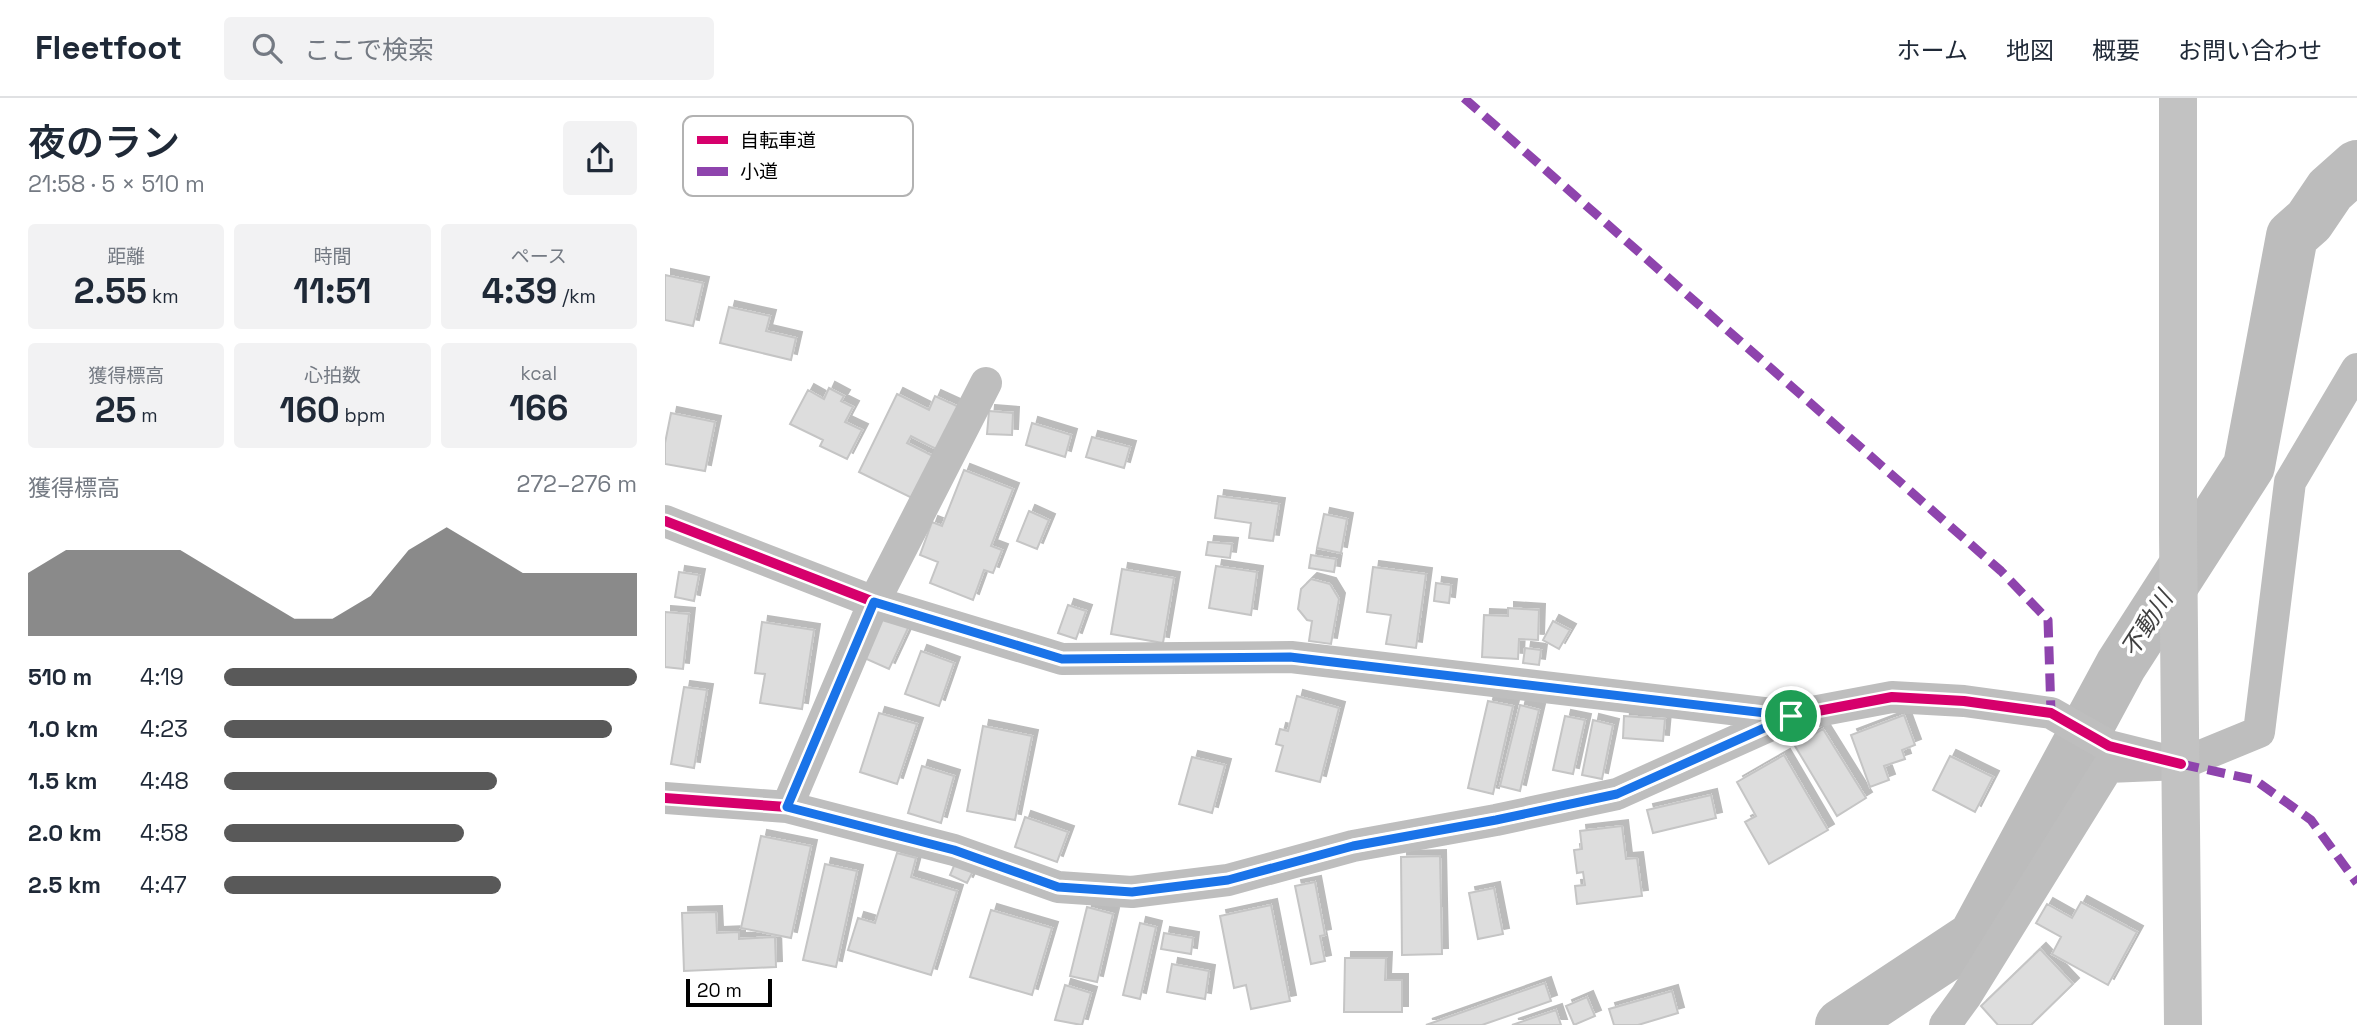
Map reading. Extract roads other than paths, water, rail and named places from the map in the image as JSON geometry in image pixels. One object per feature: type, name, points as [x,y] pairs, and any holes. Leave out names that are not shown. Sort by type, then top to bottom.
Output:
[{"type":"street","points":[[2178,98],[2178,533],[2183,1025]]},
{"type":"street","points":[[1945,1025],[1973,985],[2108,767],[2181,764],[2259,732],[2290,482],[2357,369]]},
{"type":"street","points":[[787,807],[874,602],[986,383]]},
{"type":"street","points":[[665,521],[874,602],[1062,659],[1290,657],[1791,716]]},
{"type":"street","points":[[665,798],[787,807],[954,850],[1058,887],[1132,892],[1228,880],[1353,846],[1496,820],[1617,794],[1791,716],[1892,697],[1964,701],[2053,713],[2109,746],[2181,764]]},
{"type":"waterway","name":"不動川","points":[[1841,1025],[1974,937],[2121,665],[2249,466],[2292,236],[2309,221],[2330,190],[2357,166]]}]
